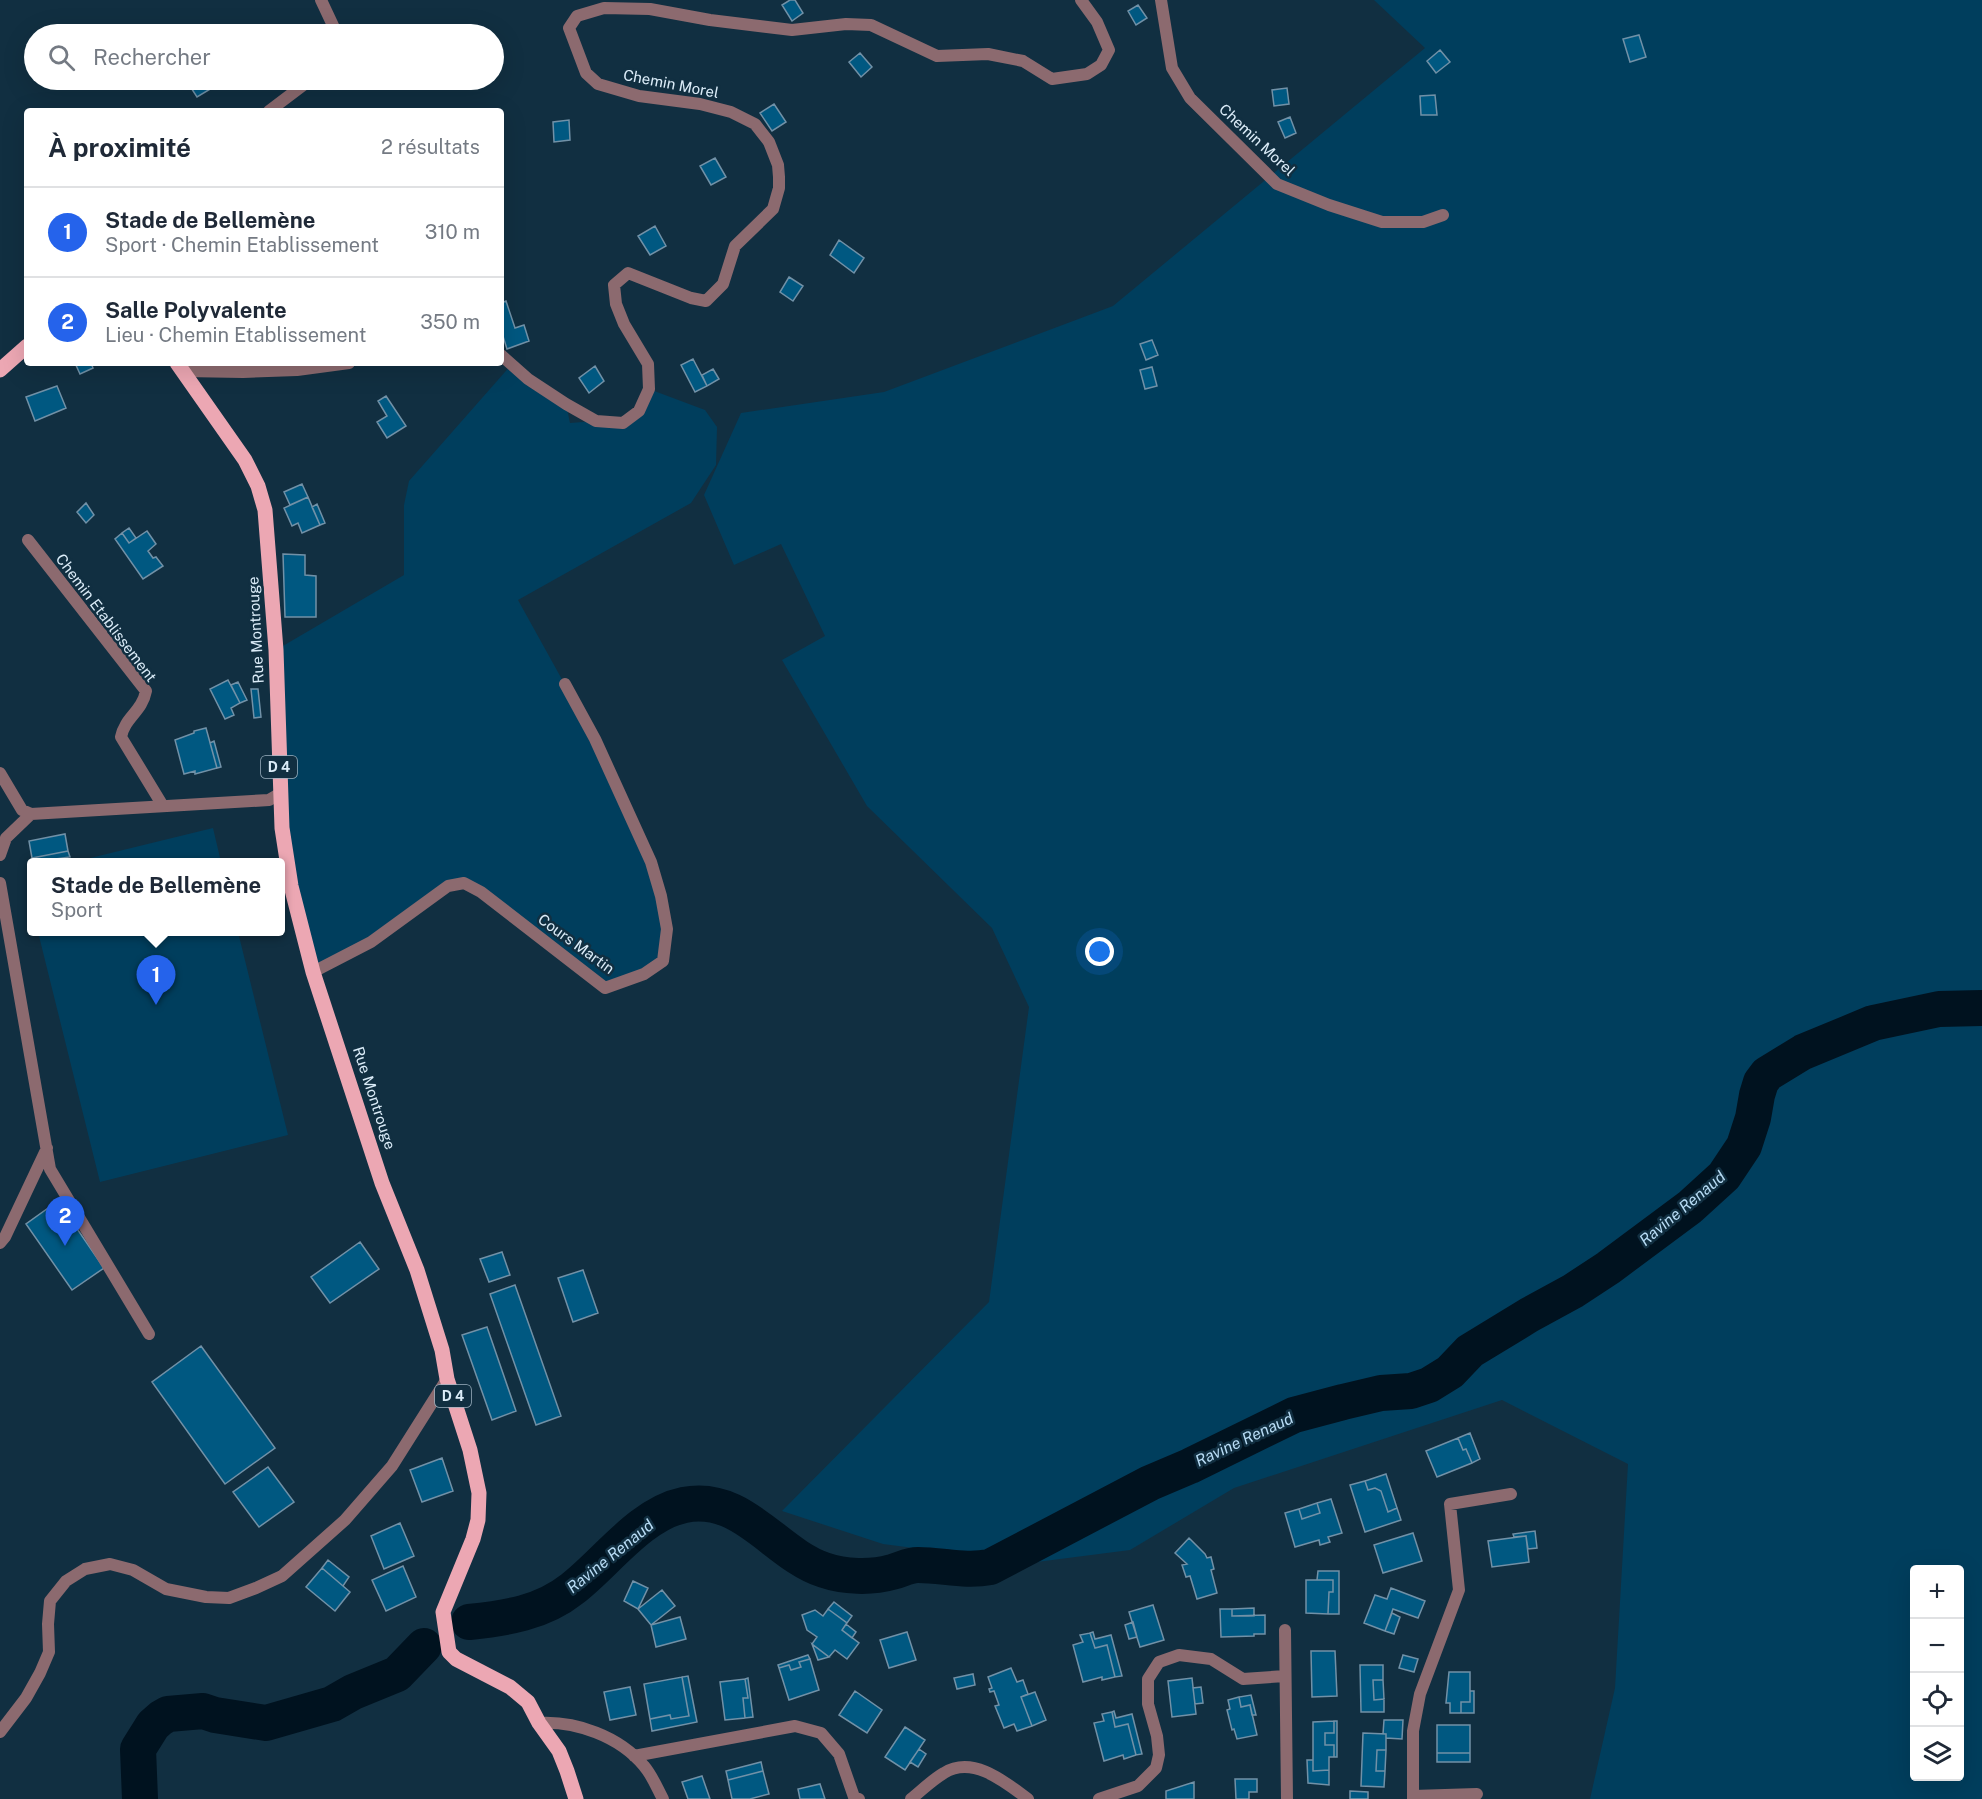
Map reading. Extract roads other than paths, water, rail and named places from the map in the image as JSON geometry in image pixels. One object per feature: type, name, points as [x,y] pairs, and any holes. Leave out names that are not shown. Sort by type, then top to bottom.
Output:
[{"type":"main road","points":[[0,370],[24,349]]},
{"type":"main road","name":"Rue Montrouge","points":[[180,367],[245,460],[258,486],[265,510],[276,650],[282,828],[291,886],[314,972],[382,1183],[417,1270],[442,1350],[447,1379],[470,1450],[479,1493],[478,1520],[473,1539],[443,1612],[449,1652],[474,1670],[510,1687],[528,1702],[538,1723],[559,1751],[576,1799]]},
{"type":"street","points":[[321,0],[332,24]]},
{"type":"street","name":"Chemin Morel","points":[[504,357],[528,379],[596,421],[623,423],[639,411],[649,389],[648,364],[624,324],[616,304],[614,285],[628,273],[691,298],[706,301],[723,284],[735,246],[773,208],[779,188],[778,165],[769,142],[755,124],[731,112],[700,104],[639,96],[598,84],[586,73],[569,28],[577,16],[603,8],[650,9],[710,20],[792,30],[846,24],[872,26],[937,56],[988,54],[1023,61],[1052,79],[1087,74],[1101,65],[1109,50],[1097,22],[1081,0]]},
{"type":"street","name":"Chemin Morel","points":[[1161,0],[1172,68],[1190,98],[1277,184],[1329,205],[1382,222],[1422,222],[1443,215]]},
{"type":"street","points":[[272,108],[296,90]]},
{"type":"street","points":[[180,367],[243,372],[297,370],[327,366]]},
{"type":"street","name":"Chemin Etablissement","points":[[28,540],[146,691],[144,702],[123,725],[121,737],[163,806]]},
{"type":"street","name":"Cours Martin","points":[[314,972],[371,942],[448,886],[464,883],[481,892],[605,988],[644,974],[663,961],[667,929],[662,896],[651,862],[595,739],[565,684]]},
{"type":"street","points":[[0,773],[6,794],[22,810],[31,814],[269,800],[281,793]]},
{"type":"street","points":[[0,855],[6,838],[31,814]]},
{"type":"street","points":[[0,884],[50,1169],[149,1334]]},
{"type":"street","points":[[0,1243],[48,1148]]},
{"type":"street","points":[[0,1732],[26,1698],[49,1652],[50,1601],[66,1581],[85,1569],[110,1564],[133,1570],[166,1589],[206,1597],[229,1598],[282,1576],[345,1520],[392,1466],[447,1379]]},
{"type":"street","points":[[1477,1794],[1413,1798],[1413,1731],[1420,1694],[1459,1590],[1450,1504],[1511,1494]]},
{"type":"street","points":[[1285,1630],[1287,1799]]},
{"type":"street","points":[[1099,1799],[1138,1786],[1156,1768],[1159,1755],[1148,1704],[1149,1679],[1159,1662],[1179,1655],[1211,1659],[1243,1678],[1285,1676]]},
{"type":"street","points":[[538,1723],[556,1722],[609,1738],[646,1768],[663,1799]]},
{"type":"street","points":[[634,1756],[795,1726],[822,1733],[839,1755],[854,1797],[859,1799]]},
{"type":"street","points":[[911,1799],[946,1771],[964,1767],[981,1769],[1028,1799]]},
{"type":"waterway","name":"Ravine Renaud","points":[[469,1622],[510,1616],[548,1604],[572,1589],[624,1541],[653,1518],[684,1505],[705,1504],[724,1508],[758,1527],[806,1562],[840,1574],[875,1575],[918,1565],[963,1569],[990,1567],[1150,1483],[1294,1415],[1381,1393],[1411,1391],[1429,1385],[1450,1372],[1470,1351],[1608,1268],[1690,1207],[1724,1176],[1744,1146],[1761,1082],[1767,1074],[1803,1052],[1873,1023],[1939,1009],[1982,1008]]},
{"type":"waterway","name":"Ravine Renaud","points":[[140,1799],[138,1749],[153,1725],[168,1714],[203,1711],[266,1723],[332,1704],[353,1692],[397,1674],[424,1646]]},
{"type":"place","name":"Stade de Bellemène","points":[[156,1005]]},
{"type":"place","name":"Salle Polyvalente","points":[[65,1246]]}]
